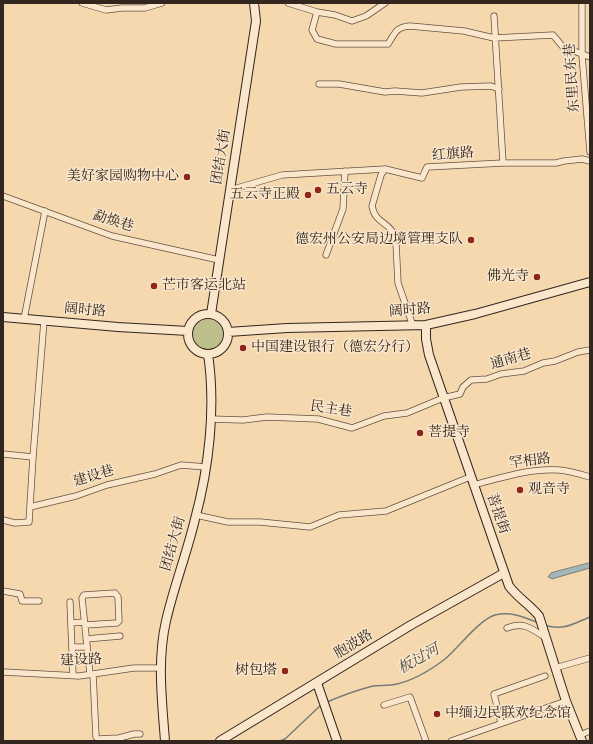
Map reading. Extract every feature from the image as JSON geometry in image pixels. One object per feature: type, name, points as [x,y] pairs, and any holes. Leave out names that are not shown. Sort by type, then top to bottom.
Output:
[{"type":"main road","name":"团结大街","points":[[211,314],[256,21],[254,3]]},
{"type":"main road","name":"阔时路","points":[[228,332],[288,328],[426,325],[475,314],[590,282]]},
{"type":"main road","points":[[205,314],[211,314],[218,316],[223,320],[228,332],[228,339],[221,350],[215,353],[201,353],[195,350],[191,345],[188,338],[188,331],[194,320],[205,314]]},
{"type":"main road","name":"阔时路","points":[[3,317],[188,331]]},
{"type":"main road","name":"菩提街","points":[[426,325],[426,339],[429,355],[504,573],[509,586],[515,594],[540,616],[566,701],[581,738]]},
{"type":"main road","name":"团结大街","points":[[166,741],[160,668],[165,622],[196,515],[206,467],[210,419],[211,376],[208,354]]},
{"type":"main road","name":"胞波路","points":[[220,741],[411,625],[504,573]]},
{"type":"main road","points":[[317,683],[337,741]]},
{"type":"street","points":[[82,3],[106,10],[145,8],[162,3]]},
{"type":"street","points":[[288,3],[352,21],[366,16],[386,3]]},
{"type":"street","name":"东里民东巷","points":[[582,3],[582,55],[590,152]]},
{"type":"street","points":[[317,12],[312,30],[317,39],[336,44],[388,44],[397,29],[404,26],[410,26],[464,31],[494,38],[553,35],[563,47],[590,57]]},
{"type":"street","points":[[494,16],[494,38],[499,89],[503,164]]},
{"type":"street","points":[[319,84],[339,84],[385,92],[395,91],[422,93],[461,87],[491,86],[499,89]]},
{"type":"street","name":"红旗路","points":[[230,190],[282,175],[385,169],[422,178],[427,167],[556,163],[564,160],[582,159],[590,161]]},
{"type":"street","points":[[385,169],[381,175],[372,206],[375,215],[391,230],[394,236],[396,243],[398,283],[413,326]]},
{"type":"street","points":[[326,254],[343,209],[345,171]]},
{"type":"street","name":"勐焕巷","points":[[3,196],[112,236],[219,260]]},
{"type":"street","points":[[24,319],[44,211]]},
{"type":"street","points":[[3,520],[15,523],[29,522],[44,321]]},
{"type":"street","name":"通南巷","points":[[443,398],[460,394],[463,387],[471,380],[487,380],[501,374],[524,371],[543,363],[556,362],[578,352],[590,350]]},
{"type":"street","name":"民主巷","points":[[210,419],[243,420],[267,417],[318,419],[352,428],[384,416],[407,413],[443,398]]},
{"type":"street","points":[[3,454],[33,457]]},
{"type":"street","name":"建设巷","points":[[30,507],[76,496],[106,485],[155,474],[181,465],[206,467]]},
{"type":"street","name":"罕相路","points":[[473,485],[508,476],[542,470],[561,470],[590,477]]},
{"type":"street","points":[[196,515],[228,522],[260,522],[310,526],[339,515],[386,511],[470,477]]},
{"type":"street","points":[[3,591],[20,594],[22,601],[39,601]]},
{"type":"street","points":[[71,623],[85,624],[117,623],[119,621],[118,597],[115,593],[84,595],[82,598],[85,624],[87,647],[91,674],[96,737],[99,739],[120,738],[140,734]]},
{"type":"street","points":[[70,602],[73,675]]},
{"type":"street","points":[[507,628],[514,625],[522,625],[530,627],[545,636]]},
{"type":"street","points":[[86,638],[120,636]]},
{"type":"street","points":[[72,647],[87,647]]},
{"type":"street","points":[[555,668],[590,658]]},
{"type":"street","name":"建设路","points":[[3,672],[73,675],[134,668],[160,668]]},
{"type":"street","points":[[501,724],[494,694],[545,676]]},
{"type":"street","points":[[384,705],[410,696],[426,741]]},
{"type":"street","points":[[451,741],[566,701]]},
{"type":"street","points":[[581,738],[590,731]]},
{"type":"green space","points":[[208,319],[219,323],[223,334],[219,345],[208,349],[197,345],[193,334],[197,323]]},
{"type":"shaded area","points":[[590,563],[590,568],[553,579],[548,577],[551,573]]},
{"type":"waterway","name":"板过河","points":[[327,702],[349,693],[373,686],[397,684],[422,674],[445,659],[482,622],[495,615],[512,614],[539,623]]},
{"type":"waterway","name":"板过河","points":[[544,625],[551,627],[563,627],[590,617]]},
{"type":"waterway","name":"板过河","points":[[280,741],[285,739],[321,705]]},
{"type":"place","name":"美好家园购物中心","points":[[187,177]]},
{"type":"place","name":"五云寺","points":[[318,190]]},
{"type":"place","name":"五云寺正殿","points":[[308,195]]},
{"type":"place","name":"德宏州公安局边境管理支队","points":[[471,240]]},
{"type":"place","name":"佛光寺","points":[[537,277]]},
{"type":"place","name":"芒市客运北站","points":[[154,286]]},
{"type":"place","name":"中国建设银行（德宏分行）","points":[[243,348]]},
{"type":"place","name":"菩提寺","points":[[420,433]]},
{"type":"place","name":"观音寺","points":[[520,490]]},
{"type":"place","name":"树包塔","points":[[285,671]]},
{"type":"place","name":"中缅边民联欢纪念馆","points":[[437,714]]}]
